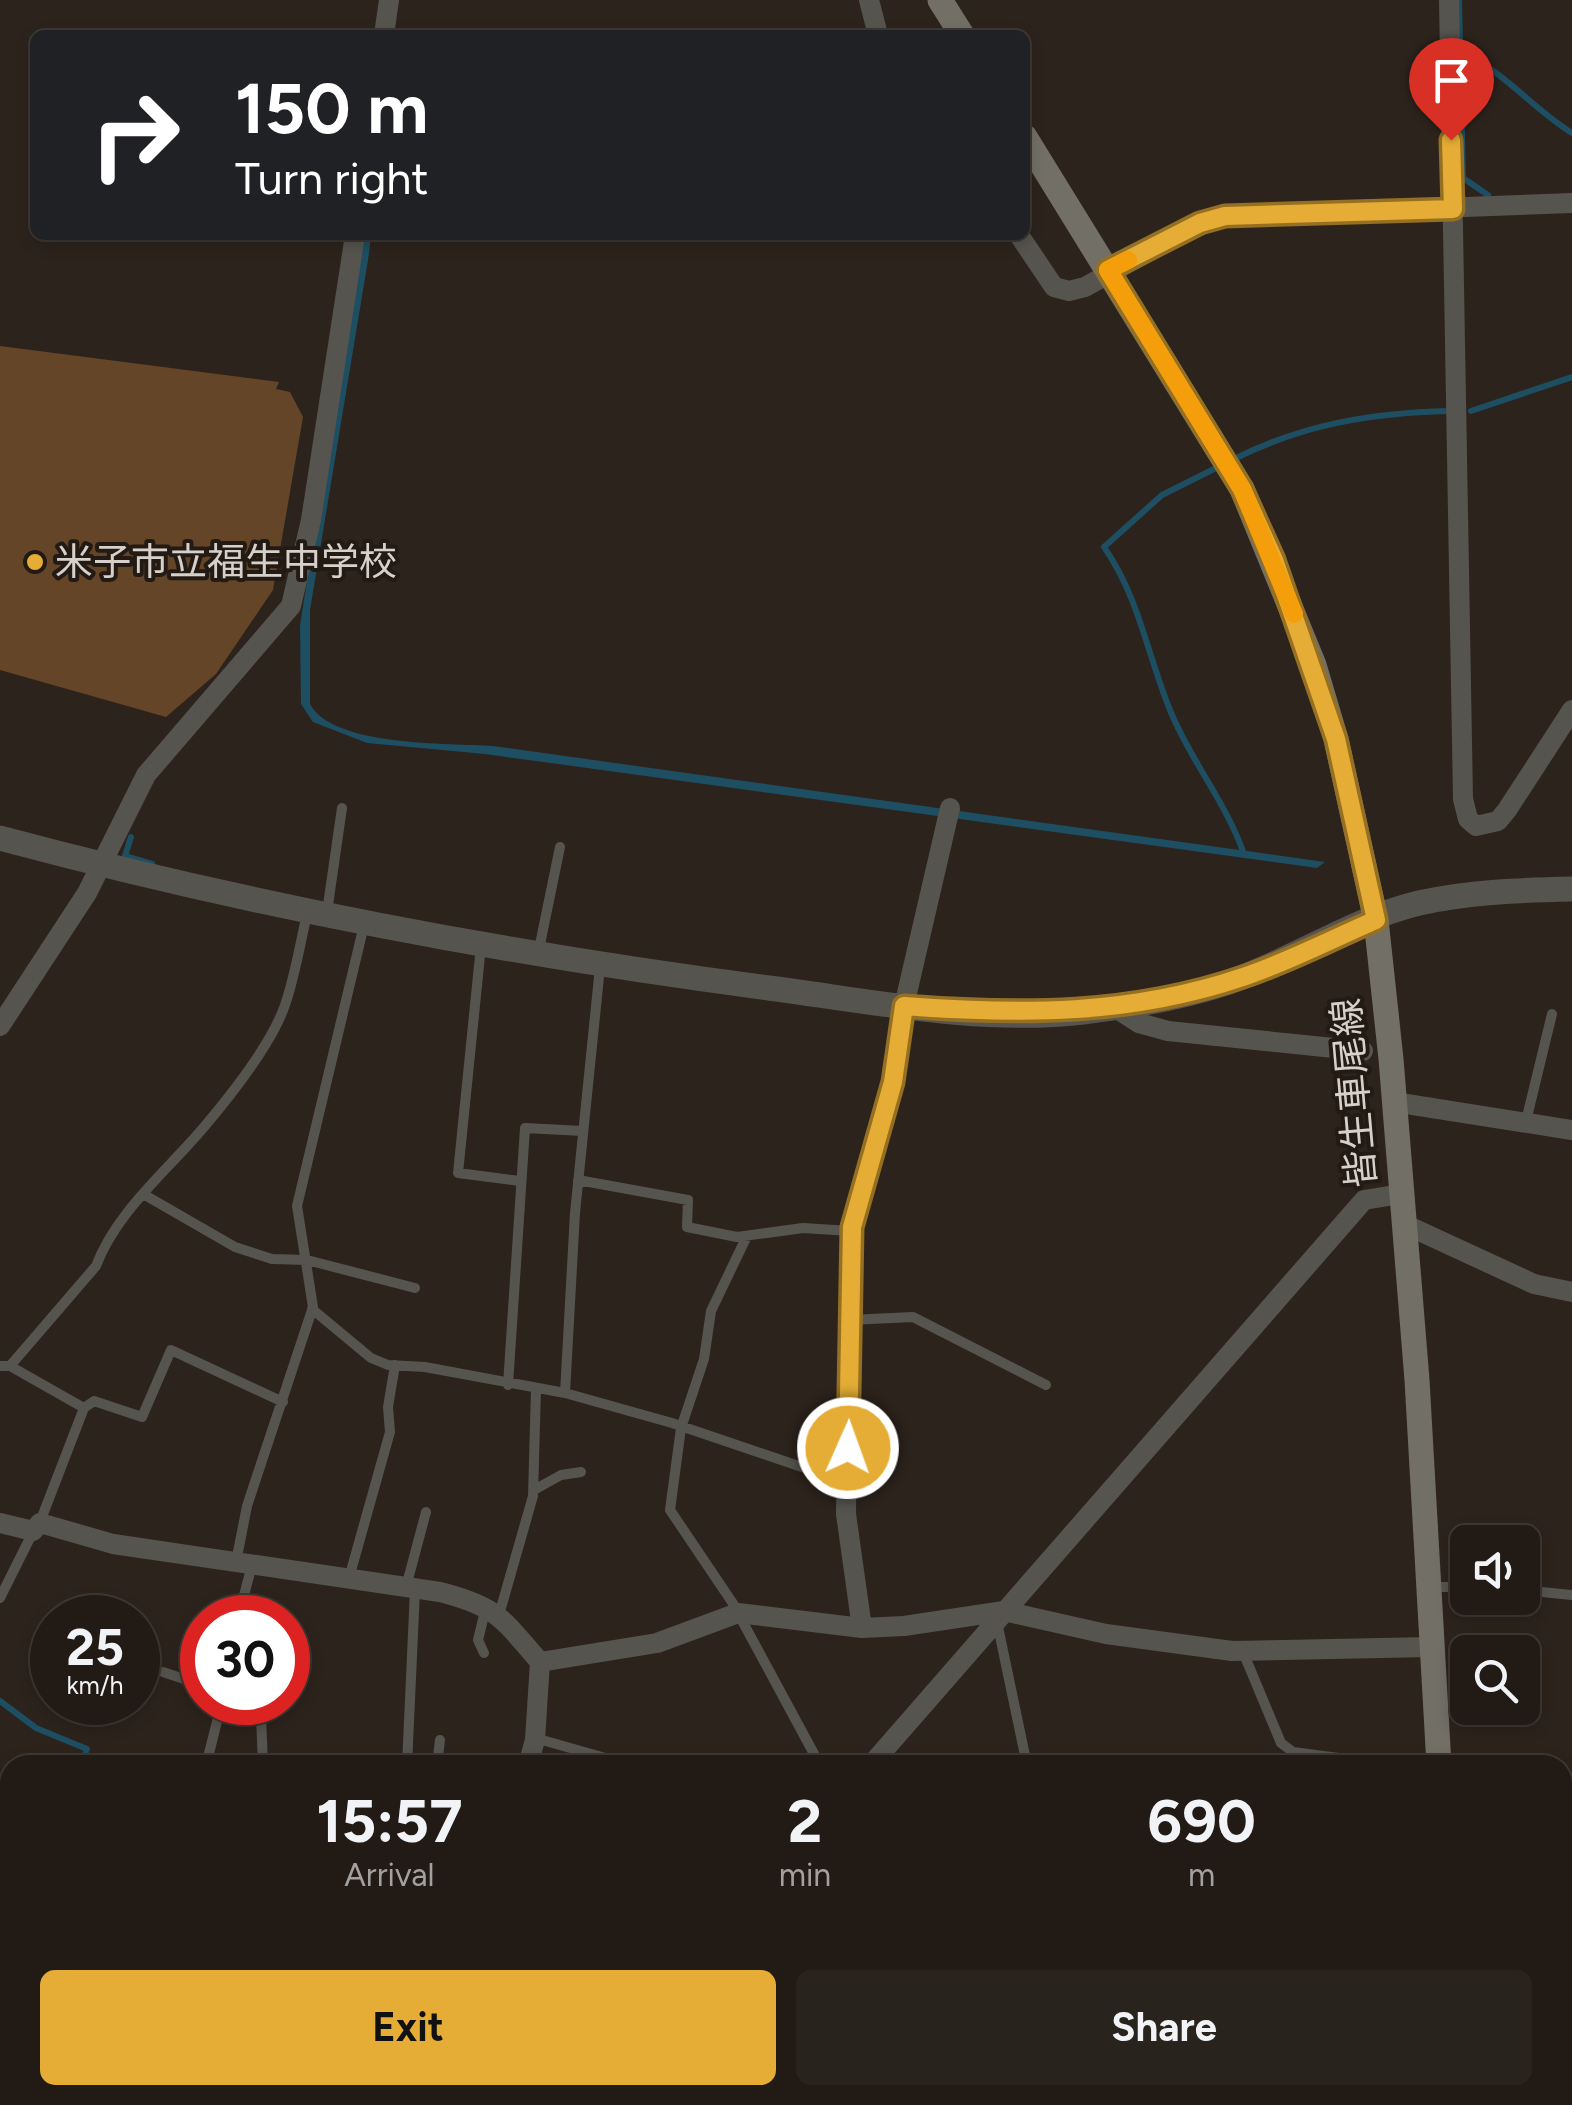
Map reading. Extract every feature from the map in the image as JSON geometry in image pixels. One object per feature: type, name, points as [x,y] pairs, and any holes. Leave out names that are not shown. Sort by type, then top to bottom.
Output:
[{"type":"main road","points":[[940,0],[959,30]]},
{"type":"main road","name":"皆生車尾線","points":[[1030,145],[1242,489],[1274,560],[1336,739],[1376,920],[1401,1194],[1438,1755]]},
{"type":"street","points":[[385,30],[389,0]]},
{"type":"street","points":[[868,0],[877,30]]},
{"type":"street","points":[[1448,0],[1463,799],[1468,818],[1476,826],[1498,821],[1572,710]]},
{"type":"street","points":[[1021,240],[1054,287],[1078,290],[1108,270],[1200,223],[1225,216],[1572,203]]},
{"type":"street","points":[[0,1026],[87,893],[146,776],[291,606],[310,520],[354,240]]},
{"type":"street","points":[[862,1628],[846,1482],[851,1230],[893,1082],[904,1006],[948,818]]},
{"type":"street","points":[[0,838],[317,916],[537,956],[904,1006],[1001,1014],[1114,1007],[1245,976],[1415,904],[1470,895],[1572,890]]},
{"type":"street","points":[[1114,1007],[1139,1023],[1168,1030],[1364,1051]]},
{"type":"street","points":[[1394,1102],[1572,1130]]},
{"type":"street","points":[[880,1755],[1364,1200],[1401,1194]]},
{"type":"street","points":[[1402,1223],[1534,1284],[1572,1292]]},
{"type":"street","points":[[0,1523],[410,1589],[492,1611],[540,1662],[531,1755]]},
{"type":"street","points":[[540,1662],[657,1642],[738,1614],[862,1628],[1001,1616],[1243,1651],[1431,1647]]},
{"type":"lane","points":[[84,1408],[5,1366],[96,1266],[104,1246],[144,1194],[206,1125],[285,1008],[317,916],[342,808]]},
{"type":"lane","points":[[537,956],[560,847]]},
{"type":"lane","points":[[241,1595],[247,1506],[312,1309],[307,1260],[296,1218],[302,1168],[356,975],[364,925]]},
{"type":"lane","points":[[481,946],[458,1170],[460,1175],[520,1181]]},
{"type":"lane","points":[[564,1393],[578,1180],[600,966]]},
{"type":"lane","points":[[1526,1121],[1552,1014]]},
{"type":"lane","points":[[508,1385],[519,1271],[525,1128],[583,1131]]},
{"type":"lane","points":[[578,1180],[688,1200],[687,1226],[748,1236],[803,1228],[851,1230]]},
{"type":"lane","points":[[144,1194],[235,1248],[272,1259],[307,1260],[415,1288]]},
{"type":"lane","points":[[748,1236],[711,1311],[704,1359],[681,1428],[672,1514],[738,1614],[815,1755]]},
{"type":"lane","points":[[312,1309],[370,1358],[564,1393],[846,1482]]},
{"type":"lane","points":[[848,1320],[914,1318],[1046,1384]]},
{"type":"lane","points":[[0,1598],[37,1527],[84,1408],[94,1401],[142,1417],[171,1350],[283,1402]]},
{"type":"lane","points":[[349,1580],[390,1432],[388,1407],[394,1365]]},
{"type":"lane","points":[[484,1653],[478,1640],[534,1490],[536,1390]]},
{"type":"lane","points":[[534,1490],[561,1475],[581,1472]]},
{"type":"lane","points":[[407,1755],[410,1589],[426,1512]]},
{"type":"lane","points":[[1428,1587],[1450,1587]]},
{"type":"lane","points":[[1540,1592],[1572,1595]]},
{"type":"lane","points":[[1001,1616],[1025,1755]]},
{"type":"lane","points":[[1243,1651],[1281,1743],[1299,1755]]},
{"type":"lane","points":[[163,1672],[180,1678]]},
{"type":"lane","points":[[209,1755],[216,1725]]},
{"type":"lane","points":[[261,1725],[263,1755]]},
{"type":"lane","points":[[535,1738],[595,1755]]},
{"type":"lane","points":[[438,1755],[440,1740]]},
{"type":"shaded area","points":[[0,346],[279,382],[276,389],[290,392],[303,417],[273,590],[216,674],[166,717],[0,670]]},
{"type":"water","points":[[361,240],[370,240],[310,610],[310,704],[323,718],[342,728],[394,740],[493,746],[1325,862],[1317,868],[485,754],[367,743],[313,722],[301,704],[300,625]]},
{"type":"waterway","points":[[1459,0],[1463,178],[1488,195]]},
{"type":"waterway","points":[[1461,52],[1491,70],[1572,133]]},
{"type":"waterway","points":[[1471,411],[1572,377]]},
{"type":"waterway","points":[[1234,459],[1286,437],[1338,423],[1392,414],[1449,411]]},
{"type":"waterway","points":[[1218,467],[1162,495],[1104,547],[1126,586],[1178,728],[1244,854]]},
{"type":"waterway","points":[[131,837],[125,856],[152,864]]},
{"type":"waterway","points":[[0,1701],[36,1728],[87,1749],[85,1755]]},
{"type":"slow traffic","points":[[1128,260],[1108,270],[1242,489],[1294,614]]},
{"type":"place","name":"米子市立福生中学校","points":[[35,562]]},
{"type":"route","points":[[848,1448],[852,1227],[893,1082],[904,1006],[1001,1014],[1078,1012],[1156,1001],[1245,976],[1376,920],[1336,739],[1314,666],[1274,560],[1242,489],[1108,270],[1200,223],[1225,216],[1453,209],[1451,140]]}]
